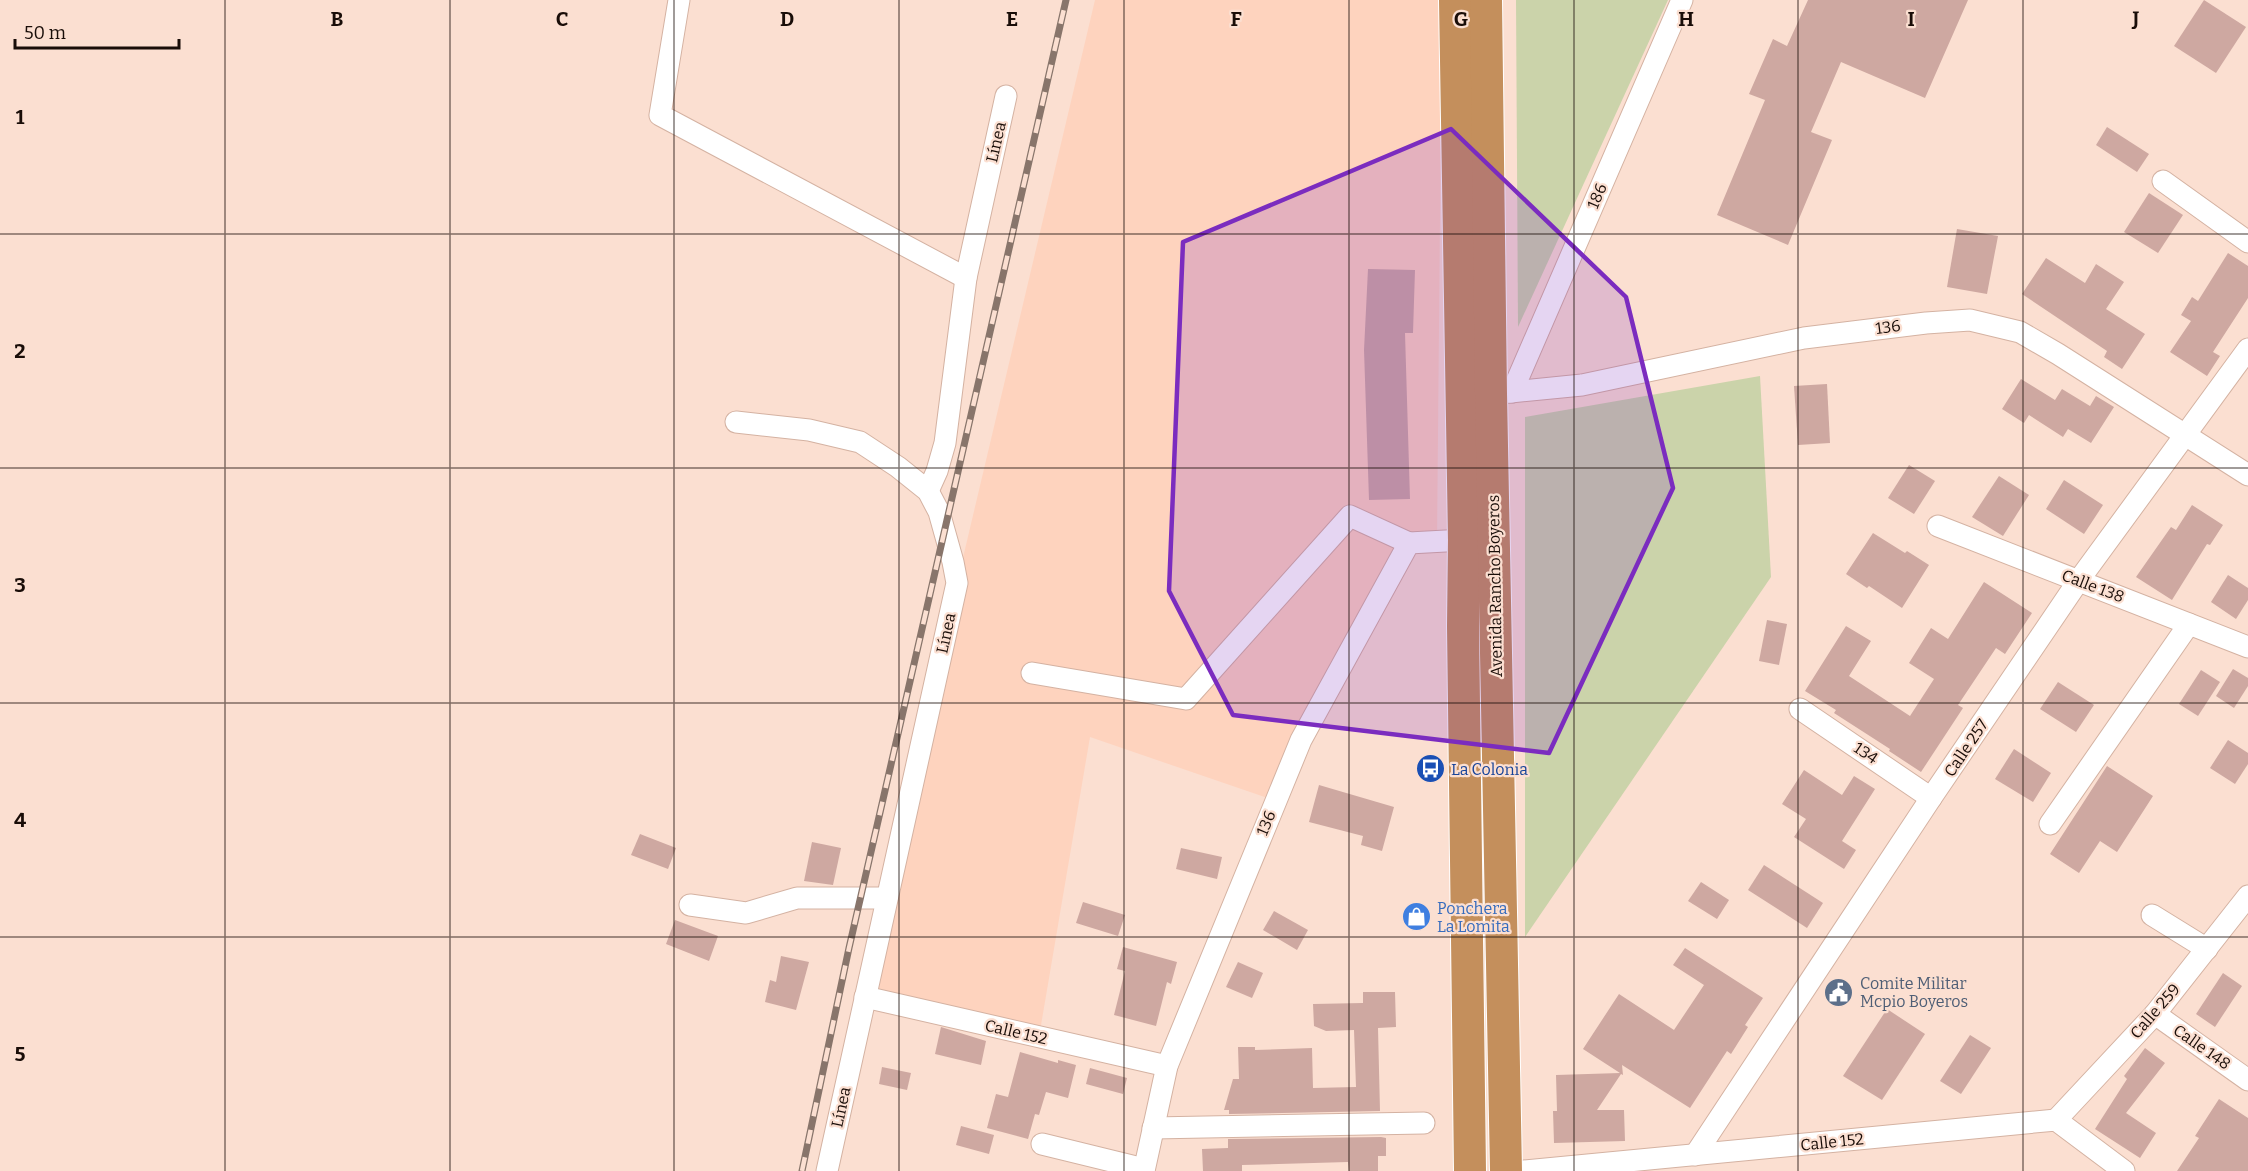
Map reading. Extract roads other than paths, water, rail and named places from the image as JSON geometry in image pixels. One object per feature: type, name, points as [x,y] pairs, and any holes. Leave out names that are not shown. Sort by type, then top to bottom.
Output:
[{"type":"highway","name":"Avenida Rancho Boyeros","points":[[1455,0],[1464,540],[1463,626],[1470,1171]]},
{"type":"highway","name":"Avenida Rancho Boyeros","points":[[1486,0],[1501,393],[1506,1171]]},
{"type":"street","points":[[679,0],[660,115],[966,278]]},
{"type":"street","name":"186","points":[[1501,393],[1682,0]]},
{"type":"street","name":"Línea","points":[[827,1171],[957,583],[939,512],[928,491],[937,471],[945,443],[966,278],[1006,96]]},
{"type":"street","points":[[2163,181],[2248,242]]},
{"type":"street","name":"136","points":[[1501,393],[1582,385],[1804,338],[1970,320],[2020,332],[2248,475]]},
{"type":"street","name":"Calle 257","points":[[1695,1155],[1931,798],[2079,580],[2248,349]]},
{"type":"street","points":[[736,422],[809,430],[860,442],[898,467],[928,491]]},
{"type":"street","points":[[1032,673],[1186,699],[1350,516],[1409,543],[1464,540]]},
{"type":"street","name":"Calle 138","points":[[1938,526],[2248,646]]},
{"type":"street","name":"136","points":[[1144,1170],[1167,1066],[1301,740],[1409,543]]},
{"type":"street","points":[[2050,824],[2189,624]]},
{"type":"street","name":"134","points":[[1800,709],[1931,798]]},
{"type":"street","name":"Calle 259","points":[[2055,1120],[2156,1014],[2248,896]]},
{"type":"street","points":[[690,905],[746,914],[796,898],[887,898]]},
{"type":"street","points":[[2152,915],[2206,949]]},
{"type":"street","name":"Calle 152","points":[[866,997],[1167,1066]]},
{"type":"street","name":"Calle 148","points":[[2156,1014],[2248,1080]]},
{"type":"street","points":[[2055,1120],[2124,1171]]},
{"type":"street","name":"Calle 152","points":[[1524,1171],[2055,1120]]},
{"type":"street","points":[[1153,1128],[1424,1123]]},
{"type":"street","points":[[1042,1144],[1144,1170]]},
{"type":"railway","points":[[802,1171],[849,948],[1066,0]]},
{"type":"place","name":"La Colonia","points":[[1430,769]]},
{"type":"place","name":"Ponchera La Lomita","points":[[1416,917]]},
{"type":"place","name":"Comite Militar Mcpio Boyeros","points":[[1839,992]]}]
